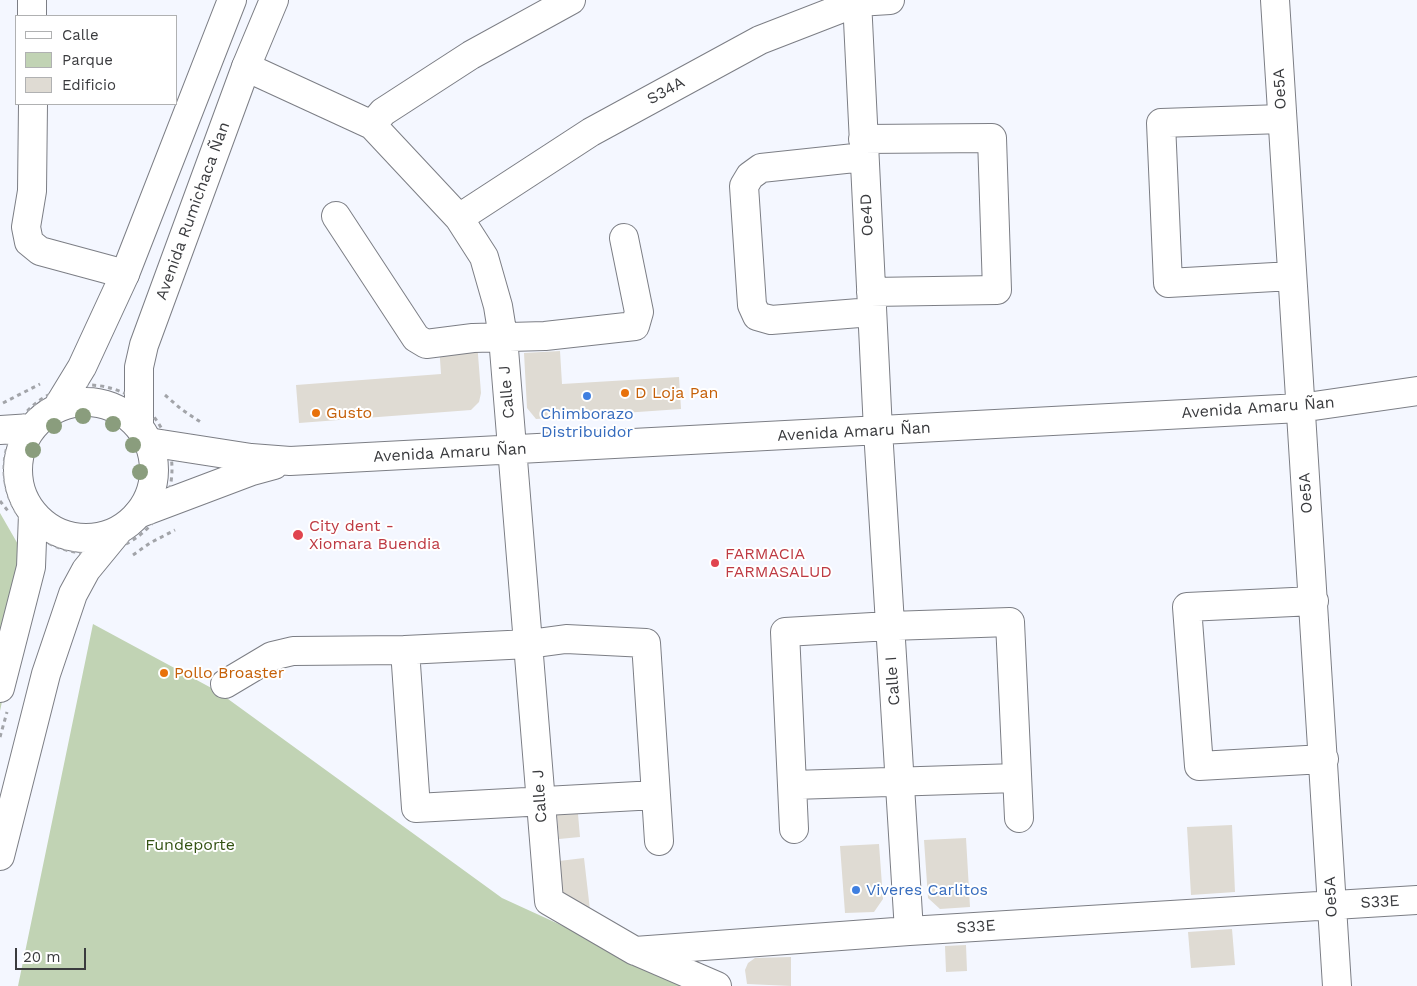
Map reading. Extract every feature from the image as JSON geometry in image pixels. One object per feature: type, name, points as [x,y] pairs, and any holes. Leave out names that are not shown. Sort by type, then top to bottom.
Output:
[{"type":"street","points":[[32,0],[32,15]]},
{"type":"street","points":[[0,688],[28,580],[34,523],[27,505],[8,480],[17,464],[22,445],[15,429],[39,420],[63,398],[82,368],[125,274],[232,0]]},
{"type":"street","name":"Avenida Rumichaca Ñan","points":[[147,419],[144,344],[246,67],[274,0]]},
{"type":"street","points":[[372,125],[382,112],[471,54],[571,0]]},
{"type":"street","name":"S34A","points":[[459,218],[590,132],[760,40],[858,1],[890,0]]},
{"type":"street","name":"Oe5A","points":[[1275,0],[1337,986]]},
{"type":"street","name":"Oe4D","points":[[858,1],[863,148],[878,430]]},
{"type":"street","name":"Calle J","points":[[246,67],[372,125],[459,218],[484,257],[498,306],[503,337],[549,901],[635,951]]},
{"type":"street","points":[[33,105],[32,191],[26,227],[30,242],[40,252],[125,274]]},
{"type":"street","points":[[1282,120],[1161,124],[1168,283],[1292,276]]},
{"type":"street","points":[[992,138],[997,290],[871,302],[771,320],[757,316],[752,305],[744,186],[750,176],[761,168],[863,148],[992,138]]},
{"type":"street","points":[[336,216],[416,338],[426,344],[503,337],[545,336],[635,326],[639,312],[624,238]]},
{"type":"street","name":"Avenida Amaru Ñan","points":[[147,419],[251,458],[290,462],[1300,408],[1417,391]]},
{"type":"street","points":[[0,856],[46,674],[73,594],[86,570],[100,552],[128,523],[152,488],[154,474],[154,459],[147,419],[126,415],[110,407],[92,402],[74,403],[63,398]]},
{"type":"street","name":"Calle I","points":[[878,430],[908,931]]},
{"type":"street","name":"Avenida Amaru Ñan","points":[[128,523],[166,504],[252,471],[290,462]]},
{"type":"street","points":[[34,523],[73,538],[96,538],[128,523]]},
{"type":"street","points":[[1314,601],[1187,607],[1199,766],[1324,758]]},
{"type":"street","points":[[794,829],[786,632],[890,626],[1010,622],[1019,818]]},
{"type":"street","points":[[225,684],[272,656],[293,652],[405,650],[529,644],[566,640],[646,643],[659,840]]},
{"type":"street","points":[[405,650],[416,808],[656,795]]},
{"type":"street","points":[[793,785],[1017,778]]},
{"type":"street","name":"S33E","points":[[635,951],[908,931],[1417,900]]},
{"type":"street","points":[[635,951],[718,986]]},
{"type":"path","points":[[91,385],[105,386],[124,392],[147,419],[173,473],[166,504],[141,536],[120,547],[100,552],[82,553],[54,546],[34,523],[21,520],[9,498],[5,453],[22,416],[38,402],[56,391],[63,398],[91,385]]},
{"type":"path","points":[[147,419],[161,392],[201,423],[209,424]]},
{"type":"path","points":[[147,419],[160,424],[147,419]]},
{"type":"path","points":[[130,558],[150,543],[176,529]]},
{"type":"green space","points":[[0,513],[23,553],[28,580],[0,711]]},
{"type":"green space","name":"Fundeporte","points":[[93,624],[217,691],[502,898],[694,986],[18,986]]},
{"type":"building","points":[[477,342],[481,393],[479,402],[471,410],[299,423],[296,385],[441,374],[439,344]]},
{"type":"building","points":[[560,351],[562,384],[679,377],[681,409],[536,419],[527,408],[524,353]]},
{"type":"building","points":[[578,814],[580,837],[559,839],[557,815]]},
{"type":"building","points":[[1232,825],[1235,892],[1191,895],[1187,827]]},
{"type":"building","points":[[966,838],[970,907],[940,909],[928,898],[924,840]]},
{"type":"building","points":[[879,844],[883,899],[874,912],[845,913],[840,846]]},
{"type":"building","points":[[584,858],[590,910],[563,899],[559,861]]},
{"type":"building","points":[[1232,929],[1235,965],[1191,968],[1188,932]]},
{"type":"building","points":[[966,945],[967,971],[946,972],[945,946]]},
{"type":"building","points":[[791,957],[791,986],[747,984],[745,970],[748,963],[755,958]]},
{"type":"place","name":"D Loja Pan","points":[[625,393]]},
{"type":"place","name":"Chimborazo Distribuidor","points":[[587,396]]},
{"type":"place","name":"Gusto","points":[[316,413]]},
{"type":"place","name":"City dent - Xiomara Buendia","points":[[298,535]]},
{"type":"place","name":"FARMACIA FARMASALUD","points":[[715,563]]},
{"type":"place","name":"Pollo Broaster","points":[[164,673]]},
{"type":"place","name":"Viveres Carlitos","points":[[856,890]]}]
